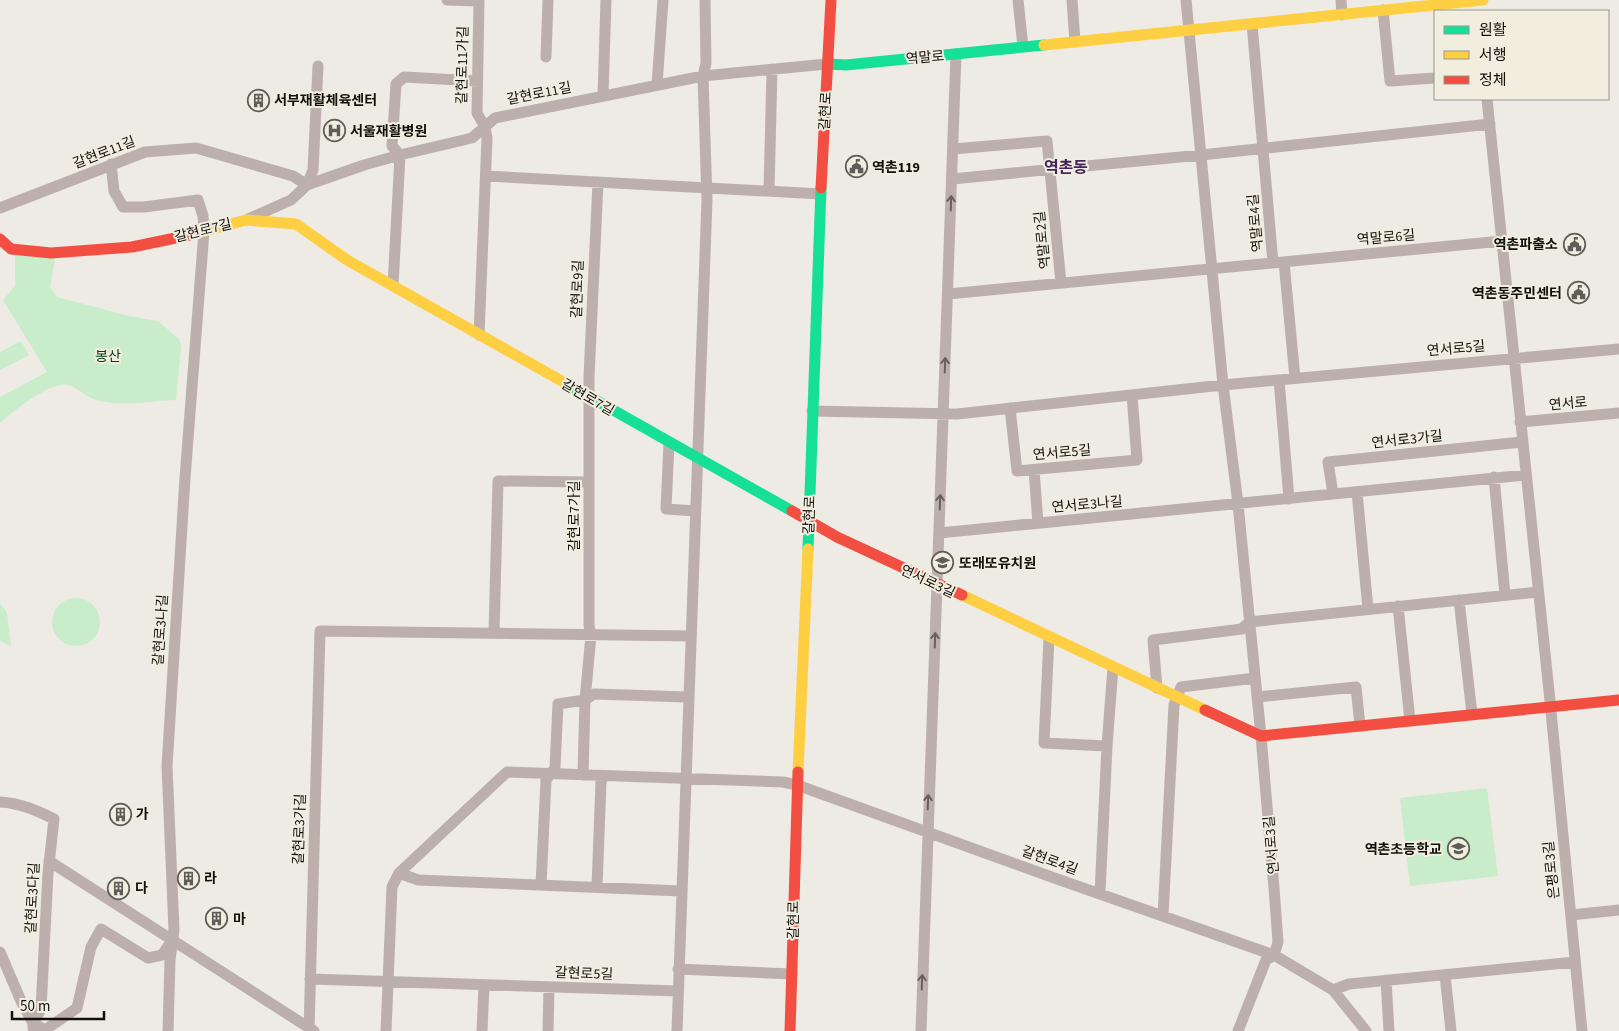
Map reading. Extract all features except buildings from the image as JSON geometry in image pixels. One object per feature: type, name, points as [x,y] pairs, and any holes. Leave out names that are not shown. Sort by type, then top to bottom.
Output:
[{"type":"street","name":"갈현로11가길","points":[[447,0],[479,0],[477,114],[484,127]]},
{"type":"street","points":[[546,57],[548,0]]},
{"type":"street","points":[[603,96],[606,0]]},
{"type":"street","points":[[657,85],[663,0]]},
{"type":"street","points":[[676,1031],[707,188],[703,76],[706,63],[706,0]]},
{"type":"street","name":"갈현로","points":[[790,1031],[797,785],[821,194],[831,0]]},
{"type":"street","points":[[1018,0],[1023,47]]},
{"type":"street","points":[[1072,0],[1075,42]]},
{"type":"street","points":[[1186,0],[1223,385],[1238,504],[1261,736],[1619,700]]},
{"type":"street","points":[[1341,0],[1342,15]]},
{"type":"street","name":"역말로","points":[[827,64],[846,65],[1483,0]]},
{"type":"street","points":[[1383,10],[1390,81],[1434,78]]},
{"type":"street","name":"역말로4길","points":[[1061,283],[1279,263],[1263,148],[1252,24]]},
{"type":"street","points":[[921,1031],[956,54]]},
{"type":"street","name":"갈현로11길","points":[[246,220],[291,200],[307,185],[364,165],[472,138],[495,118],[703,76],[827,64]]},
{"type":"street","points":[[307,185],[313,170],[318,66]]},
{"type":"street","points":[[769,191],[772,69]]},
{"type":"street","points":[[393,286],[400,155],[392,146],[396,84],[404,77],[477,81]]},
{"type":"street","points":[[1487,100],[1550,706]]},
{"type":"street","points":[[952,179],[1490,124]]},
{"type":"street","points":[[479,335],[487,138],[484,127]]},
{"type":"street","name":"역말로2길","points":[[948,294],[1061,283],[1047,142],[953,150]]},
{"type":"street","name":"갈현로11길","points":[[0,208],[145,152],[196,148],[293,176],[307,185]]},
{"type":"street","name":"갈현로3나길","points":[[111,164],[114,190],[122,207],[144,207],[198,200],[203,216],[204,231],[189,424],[167,766],[174,930],[168,1031]]},
{"type":"street","points":[[486,176],[821,194]]},
{"type":"street","name":"갈현로9길","points":[[590,398],[592,280],[598,182]]},
{"type":"street","name":"갈현로7길","points":[[0,239],[12,249],[51,253],[132,247],[246,220],[296,224],[347,260],[809,522]]},
{"type":"street","name":"역말로6길","points":[[1279,263],[1502,241]]},
{"type":"street","points":[[1279,263],[1295,378]]},
{"type":"street","name":"연서로5길","points":[[812,412],[957,414],[1223,385],[1619,349]]},
{"type":"street","points":[[1279,380],[1290,499]]},
{"type":"street","name":"연서로5길","points":[[1010,408],[1017,471],[1137,460],[1132,395]]},
{"type":"street","name":"갈현로7가길","points":[[585,700],[591,635],[589,625],[590,398]]},
{"type":"street","name":"연서로","points":[[1520,422],[1619,413]]},
{"type":"street","points":[[669,442],[666,509],[696,511]]},
{"type":"street","name":"연서로3가길","points":[[1333,494],[1328,462],[1522,442]]},
{"type":"street","points":[[1034,470],[1038,524]]},
{"type":"street","points":[[1238,504],[1526,475]]},
{"type":"street","points":[[1494,477],[1505,595]]},
{"type":"street","points":[[589,482],[498,480],[494,634],[690,636]]},
{"type":"street","points":[[1357,492],[1368,609]]},
{"type":"street","name":"연서로3나길","points":[[939,533],[1238,504]]},
{"type":"street","name":"연서로3길","points":[[809,522],[937,585],[1261,736],[1278,942],[1268,953]]},
{"type":"street","points":[[1157,688],[1153,640],[1242,629],[1249,622],[1538,592]]},
{"type":"street","points":[[1459,600],[1472,714]]},
{"type":"street","points":[[1398,606],[1410,721]]},
{"type":"street","name":"갈현로3가길","points":[[310,1030],[320,631],[494,634]]},
{"type":"street","points":[[1049,638],[1044,743],[1107,746]]},
{"type":"street","points":[[1100,893],[1113,667]]},
{"type":"street","points":[[1163,916],[1174,705],[1177,697],[1181,687],[1255,678]]},
{"type":"street","points":[[1257,697],[1356,687],[1360,726]]},
{"type":"street","points":[[541,885],[546,780],[556,768],[558,704],[585,700],[594,694],[688,697]]},
{"type":"street","points":[[583,775],[585,700]]},
{"type":"street","name":"은평로3길","points":[[1550,706],[1582,1031]]},
{"type":"street","points":[[386,1031],[392,887],[399,873],[507,772],[783,782],[797,785]]},
{"type":"street","points":[[597,887],[601,782],[603,776]]},
{"type":"street","name":"갈현로4길","points":[[797,785],[1268,953],[1333,990],[1366,1031]]},
{"type":"street","name":"갈현로3다길","points":[[6,802],[34,809],[54,819],[49,861],[41,1009],[33,1027]]},
{"type":"street","name":"갈현로3가길","points":[[49,861],[310,1030]]},
{"type":"street","points":[[399,873],[418,880],[681,891]]},
{"type":"street","points":[[1570,915],[1619,910]]},
{"type":"street","points":[[0,952],[33,1027],[45,1030],[77,1008],[91,947],[101,929],[148,958],[162,955],[172,941]]},
{"type":"street","points":[[1238,1031],[1268,953]]},
{"type":"street","points":[[1333,990],[1349,984],[1575,962]]},
{"type":"street","points":[[678,969],[792,974]]},
{"type":"street","points":[[1445,975],[1451,1031]]},
{"type":"street","name":"갈현로5길","points":[[310,979],[678,992]]},
{"type":"street","points":[[1386,980],[1389,1031]]},
{"type":"street","points":[[482,1031],[484,985]]},
{"type":"street","points":[[548,1031],[549,987]]},
{"type":"green space","name":"봉산","points":[[15,254],[55,258],[50,287],[57,297],[129,316],[158,321],[179,339],[181,346],[176,400],[125,403],[105,402],[92,399],[69,385],[61,385],[52,387],[32,398],[0,423],[0,397],[47,372],[3,300],[15,286]]},
{"type":"green space","points":[[21,341],[29,355],[0,370],[0,352]]},
{"type":"green space","points":[[71,598],[81,598],[93,605],[100,617],[100,627],[93,639],[81,646],[71,646],[63,642],[56,635],[52,627],[52,617],[56,609],[63,602]]},
{"type":"green space","points":[[0,603],[7,613],[11,646],[0,641]]},
{"type":"green space","points":[[1487,788],[1498,876],[1410,886],[1400,798]]},
{"type":"traffic: fast","points":[[827,64],[846,65],[1044,45]]},
{"type":"traffic: fast","points":[[808,549],[821,188]]},
{"type":"traffic: fast","points":[[567,384],[792,511]]},
{"type":"traffic: slow","points":[[1044,45],[1483,0]]},
{"type":"traffic: slow","points":[[190,235],[246,220],[296,224],[347,260],[567,384]]},
{"type":"traffic: slow","points":[[798,772],[808,549]]},
{"type":"traffic: slow","points":[[962,595],[1205,710]]},
{"type":"traffic: jam","points":[[821,188],[831,0]]},
{"type":"traffic: jam","points":[[0,239],[11,249],[51,253],[132,247],[190,235]]},
{"type":"traffic: jam","points":[[792,511],[837,537],[962,595]]},
{"type":"traffic: jam","points":[[1205,710],[1261,736],[1619,700]]},
{"type":"traffic: jam","points":[[790,1031],[798,772]]},
{"type":"place","name":"서부재활체육센터","points":[[258,100]]},
{"type":"place","name":"서울재활병원","points":[[334,131]]},
{"type":"place","name":"역촌119","points":[[856,167]]},
{"type":"place","name":"역촌파출소","points":[[1574,244]]},
{"type":"place","name":"역촌동주민센터","points":[[1578,293]]},
{"type":"place","name":"또래또유치원","points":[[943,563]]},
{"type":"place","name":"가","points":[[120,814]]},
{"type":"place","name":"역촌초등학교","points":[[1458,849]]},
{"type":"place","name":"라","points":[[188,878]]},
{"type":"place","name":"다","points":[[119,888]]},
{"type":"place","name":"마","points":[[217,919]]},
{"type":"district","name":"역촌동","points":[[1066,167]]}]
